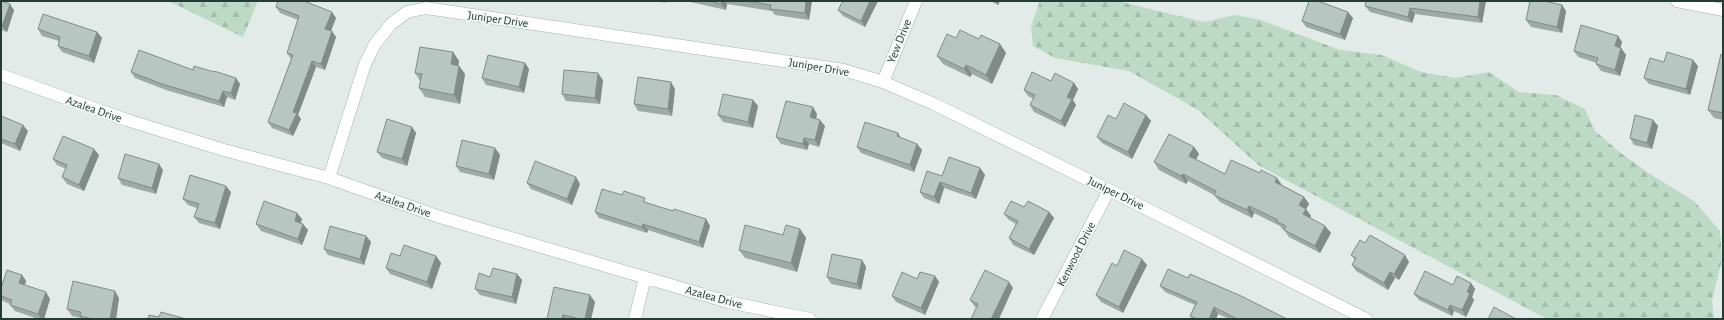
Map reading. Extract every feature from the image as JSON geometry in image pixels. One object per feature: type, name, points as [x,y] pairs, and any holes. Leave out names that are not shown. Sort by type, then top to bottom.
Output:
[{"type":"street","name":"Yew Drive","points":[[883,82],[916,1]]},
{"type":"street","points":[[1677,1],[1723,10]]},
{"type":"street","name":"Juniper Drive","points":[[329,178],[365,64],[375,44],[391,24],[407,12],[426,8],[844,70],[883,82],[934,104],[1366,319]]},
{"type":"street","name":"Azalea Drive","points":[[1,75],[127,120],[224,150],[329,178],[440,217],[728,302],[810,319]]},
{"type":"street","name":"Kenwood Drive","points":[[1042,319],[1109,190]]},
{"type":"street","points":[[635,319],[645,277]]},
{"type":"green space","points":[[168,1],[258,1],[243,37]]},
{"type":"green space","points":[[1040,1],[1118,1],[1204,22],[1235,15],[1261,20],[1340,50],[1382,55],[1421,72],[1455,78],[1489,72],[1519,92],[1556,95],[1585,109],[1595,131],[1622,154],[1647,172],[1695,202],[1720,231],[1722,260],[1712,300],[1714,319],[1547,319],[1258,165],[1198,110],[1129,71],[1055,58],[1033,46],[1031,26]]},
{"type":"building","points":[[1,1],[10,4],[2,26],[1,25]]},
{"type":"building","points":[[278,1],[304,1],[332,12],[325,29],[332,31],[321,64],[312,61],[293,112],[297,113],[289,130],[268,122],[293,55],[287,53],[299,16],[276,7]]},
{"type":"building","points":[[709,1],[722,1],[721,4]]},
{"type":"building","points":[[747,1],[806,1],[805,13],[770,9],[771,5]]},
{"type":"building","points":[[843,1],[870,1],[861,21],[838,10]]},
{"type":"building","points":[[1309,1],[1318,1],[1348,12],[1340,34],[1302,21]]},
{"type":"building","points":[[1366,1],[1480,1],[1478,17],[1410,8],[1408,17],[1365,6]]},
{"type":"building","points":[[1530,1],[1545,1],[1562,5],[1557,27],[1526,20]]},
{"type":"building","points":[[43,14],[97,32],[89,56],[58,46],[60,37],[38,29]]},
{"type":"building","points":[[1581,25],[1618,36],[1615,46],[1621,48],[1615,70],[1596,64],[1598,58],[1574,51]]},
{"type":"building","points":[[960,30],[979,39],[981,35],[1000,44],[986,75],[966,65],[964,69],[937,56],[947,34],[956,38]]},
{"type":"building","points":[[420,47],[453,52],[451,64],[459,66],[454,95],[419,88],[422,74],[415,73]]},
{"type":"building","points":[[139,50],[193,70],[194,66],[236,78],[231,93],[223,91],[219,101],[162,84],[131,72]]},
{"type":"building","points":[[1667,52],[1693,60],[1686,89],[1644,78],[1650,58],[1664,62]]},
{"type":"building","points":[[1721,54],[1723,55],[1723,113],[1708,110]]},
{"type":"building","points":[[488,55],[525,63],[519,87],[482,78]]},
{"type":"building","points":[[564,70],[598,73],[595,98],[562,94]]},
{"type":"building","points":[[1032,72],[1051,81],[1055,73],[1074,83],[1067,97],[1072,99],[1061,121],[1030,105],[1035,95],[1024,90]]},
{"type":"building","points":[[638,77],[671,82],[668,109],[634,104]]},
{"type":"building","points":[[723,94],[753,100],[748,122],[718,115]]},
{"type":"building","points":[[786,101],[813,107],[810,117],[820,120],[815,140],[804,138],[803,144],[776,137]]},
{"type":"building","points":[[1124,103],[1146,115],[1128,152],[1097,137],[1108,115],[1116,119]]},
{"type":"building","points":[[1635,115],[1653,120],[1647,143],[1630,138]]},
{"type":"building","points":[[1,116],[23,125],[15,144],[1,139]]},
{"type":"building","points":[[387,119],[412,127],[402,159],[377,152]]},
{"type":"building","points":[[865,122],[898,133],[897,136],[917,144],[910,165],[857,147]]},
{"type":"building","points":[[1169,134],[1194,147],[1189,156],[1225,174],[1231,160],[1260,173],[1261,170],[1277,178],[1275,182],[1304,197],[1299,205],[1306,209],[1303,214],[1325,226],[1315,246],[1284,230],[1286,226],[1277,222],[1278,220],[1249,206],[1247,210],[1214,195],[1216,191],[1183,174],[1181,176],[1154,162]]},
{"type":"building","points":[[63,136],[94,149],[79,185],[62,177],[67,165],[53,159]]},
{"type":"building","points":[[462,140],[495,148],[489,174],[456,166]]},
{"type":"building","points":[[125,154],[159,164],[152,188],[118,178]]},
{"type":"building","points":[[949,157],[980,168],[971,193],[940,182],[934,197],[920,192],[927,171],[942,176]]},
{"type":"building","points":[[535,161],[576,177],[567,199],[527,183]]},
{"type":"building","points":[[190,175],[226,186],[215,223],[194,217],[199,204],[183,199]]},
{"type":"building","points":[[602,189],[622,195],[624,191],[645,198],[644,202],[706,219],[699,242],[643,224],[642,227],[595,212]]},
{"type":"building","points":[[264,201],[297,213],[295,221],[303,224],[298,239],[256,224]]},
{"type":"building","points":[[1011,201],[1024,207],[1028,201],[1049,212],[1029,249],[1009,238],[1018,221],[1004,214]]},
{"type":"building","points":[[745,225],[783,235],[786,225],[800,229],[791,263],[739,250]]},
{"type":"building","points":[[330,226],[366,236],[360,259],[324,249]]},
{"type":"building","points":[[1370,235],[1405,255],[1394,274],[1390,272],[1384,283],[1352,265],[1356,258],[1351,255],[1360,240],[1365,243]]},
{"type":"building","points":[[404,245],[436,256],[427,282],[386,268],[391,253],[400,256]]},
{"type":"building","points":[[1124,250],[1142,259],[1119,307],[1096,295],[1112,263],[1117,266]]},
{"type":"building","points":[[832,254],[862,260],[857,284],[827,277]]},
{"type":"building","points":[[493,268],[517,274],[512,297],[475,289],[479,273],[490,277]]},
{"type":"building","points":[[1168,269],[1188,278],[1190,274],[1239,295],[1287,319],[1237,319],[1214,307],[1209,319],[1197,319],[1190,316],[1197,302],[1160,286]]},
{"type":"building","points":[[7,270],[22,275],[19,283],[46,292],[38,314],[10,305],[12,300],[1,296],[1,288]]},
{"type":"building","points":[[985,270],[1009,282],[991,319],[971,319],[978,304],[970,300]]},
{"type":"building","points":[[1425,271],[1453,285],[1457,276],[1471,283],[1467,292],[1470,293],[1462,310],[1450,305],[1448,310],[1414,294]]},
{"type":"building","points":[[902,272],[917,279],[920,272],[935,276],[921,308],[892,296]]},
{"type":"building","points":[[73,281],[115,291],[110,319],[93,319],[80,316],[81,312],[67,309]]},
{"type":"building","points":[[554,287],[590,295],[585,319],[563,315],[562,319],[547,319]]},
{"type":"building","points":[[1494,307],[1516,319],[1488,319]]},
{"type":"building","points":[[161,312],[186,319],[148,319],[149,315],[159,317]]}]
